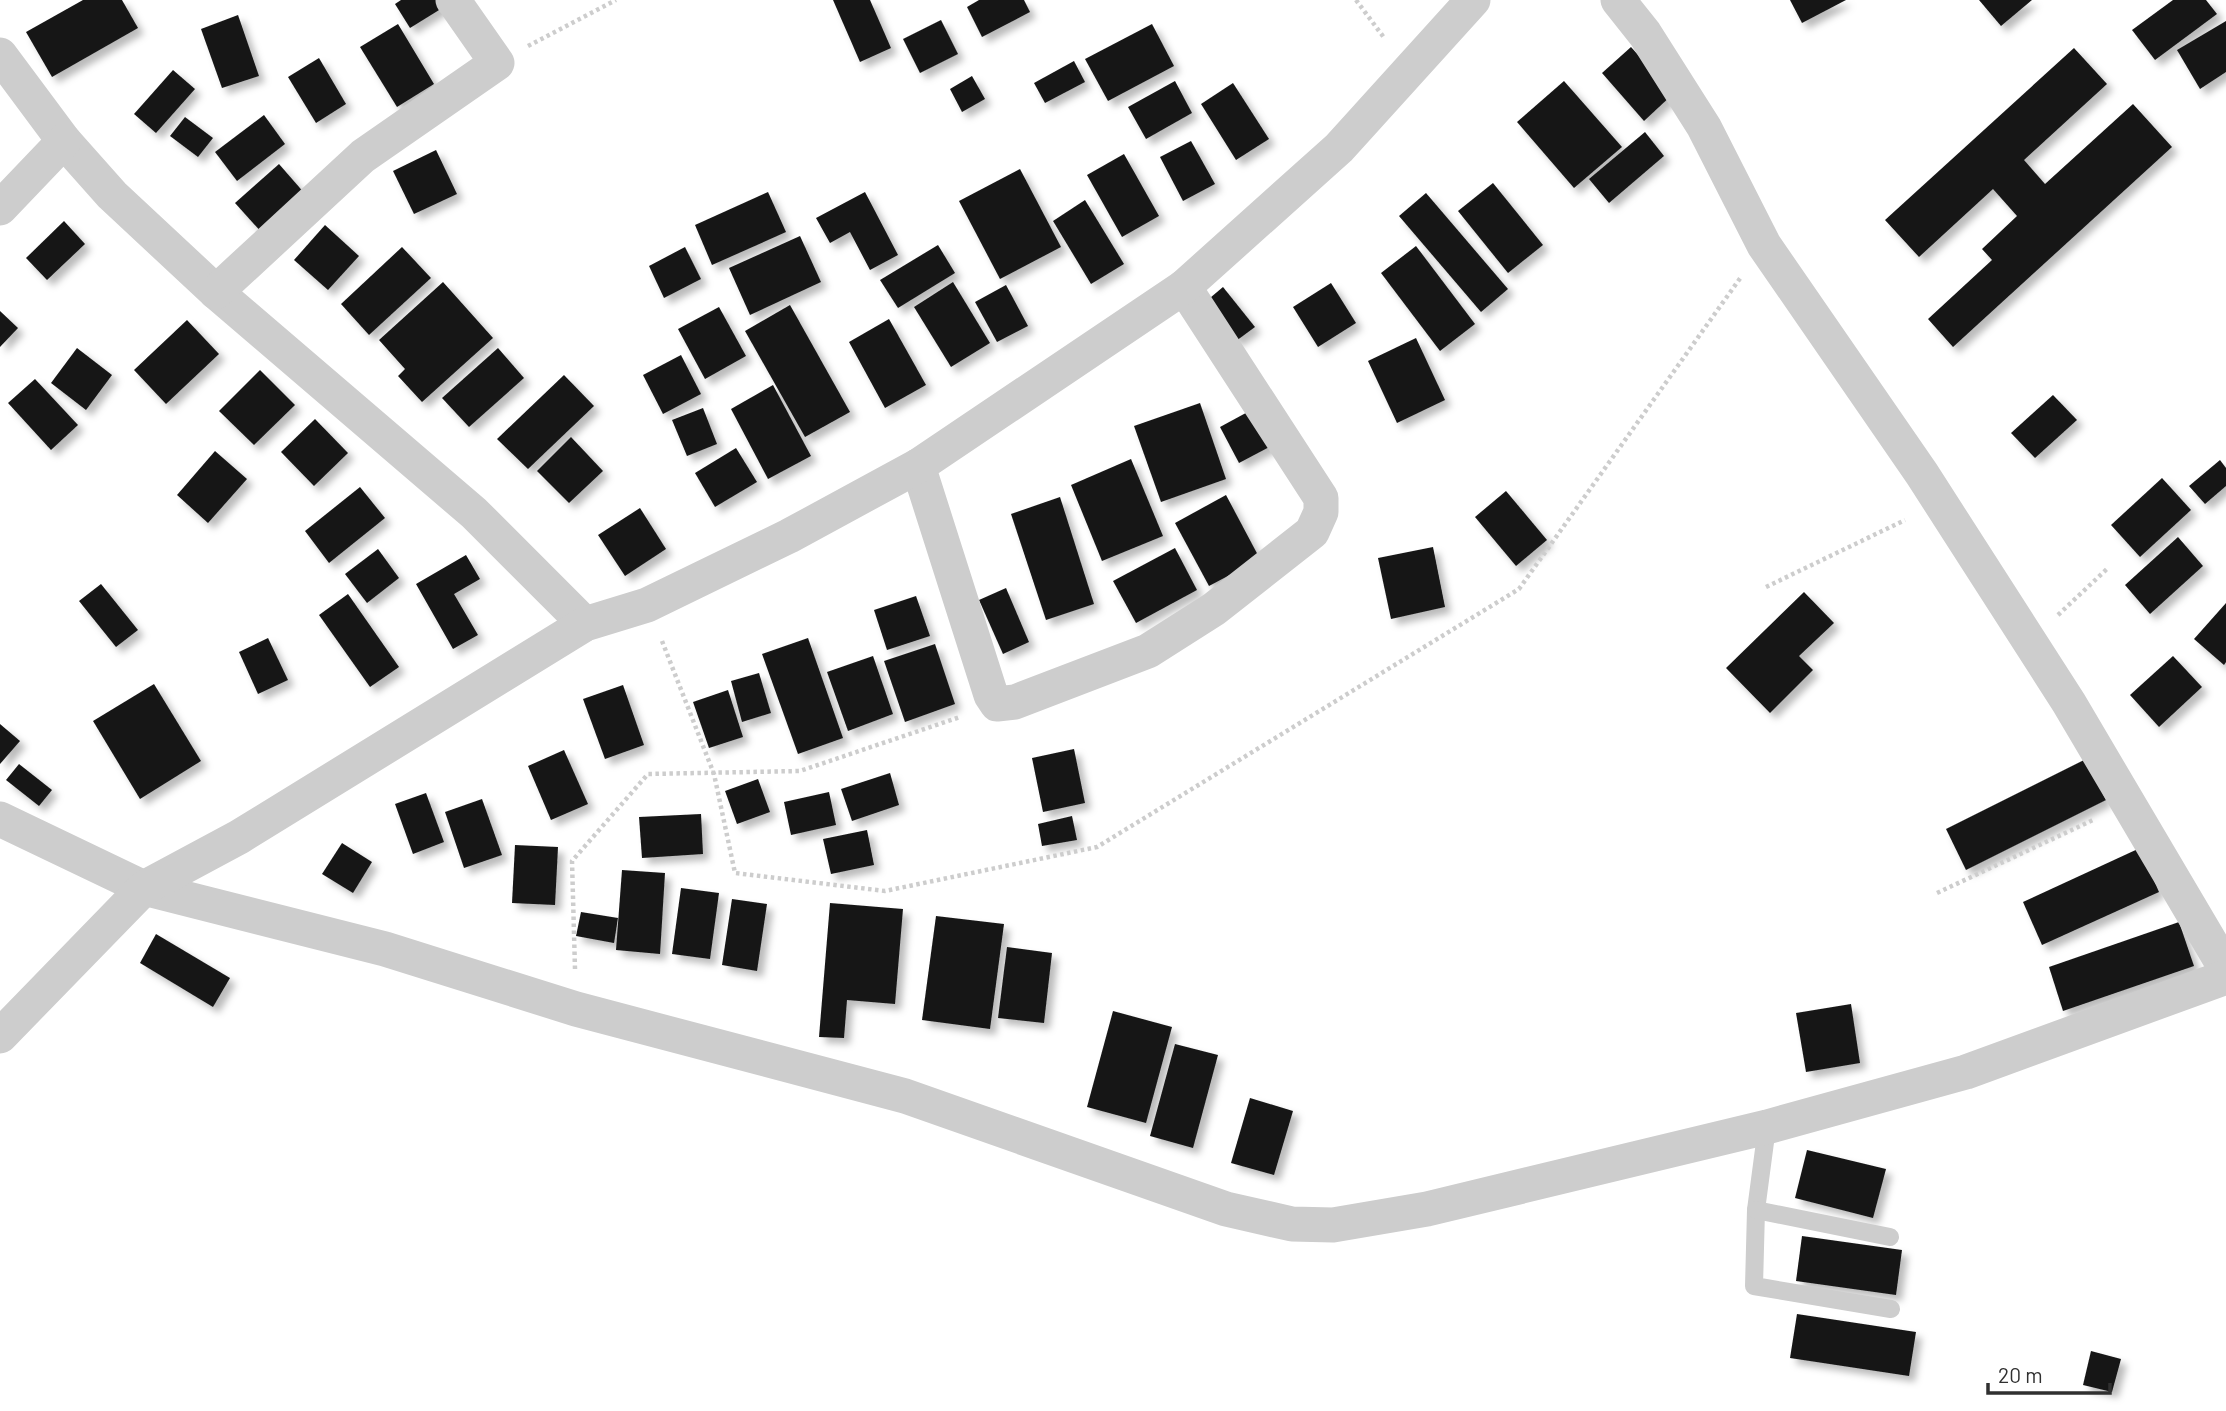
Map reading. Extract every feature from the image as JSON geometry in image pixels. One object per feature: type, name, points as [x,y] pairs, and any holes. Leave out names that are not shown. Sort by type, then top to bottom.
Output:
[{"type":"street","points":[[216,292],[363,156],[497,62],[453,0]]},
{"type":"street","points":[[0,1037],[144,888],[239,837],[585,624],[647,605],[789,536],[918,466],[1184,287],[1339,148],[1473,0]]},
{"type":"street","points":[[1618,0],[1645,34],[1704,127],[1763,245],[1940,503],[2030,642],[2129,803],[2226,969]]},
{"type":"street","points":[[0,55],[64,141],[112,195],[216,292],[474,513],[585,624]]},
{"type":"street","points":[[0,208],[64,141]]},
{"type":"street","points":[[918,466],[991,695],[997,704],[1015,702],[1148,651],[1214,609],[1312,532],[1321,512],[1321,498],[1184,287]]},
{"type":"street","points":[[0,819],[144,888],[385,948],[576,1009],[905,1096],[1226,1209],[1292,1224],[1334,1225],[1427,1209],[1767,1127],[1966,1072],[2226,977]]},
{"type":"lane","points":[[1767,1127],[1756,1210],[1754,1286],[1891,1309]]},
{"type":"lane","points":[[1756,1210],[1890,1237]]},
{"type":"path","points":[[497,62],[616,0]]},
{"type":"path","points":[[1356,0],[1409,70]]},
{"type":"path","points":[[647,605],[714,774],[735,873],[885,891],[1097,847],[1249,751],[1520,589],[1763,245]]},
{"type":"path","points":[[1766,587],[1940,503]]},
{"type":"path","points":[[2030,642],[2108,568]]},
{"type":"path","points":[[576,1009],[572,861],[648,774],[800,771],[997,704]]},
{"type":"path","points":[[1937,893],[2129,803]]},
{"type":"building","points":[[83,0],[122,0],[138,28],[52,77],[26,32]]},
{"type":"building","points":[[401,0],[440,0],[444,7],[410,28],[395,4]]},
{"type":"building","points":[[833,0],[870,0],[891,48],[860,62]]},
{"type":"building","points":[[979,0],[1024,0],[1030,12],[982,37],[967,7]]},
{"type":"building","points":[[1790,0],[1846,0],[1802,23]]},
{"type":"building","points":[[1979,0],[2032,0],[2001,26]]},
{"type":"building","points":[[2173,0],[2206,0],[2217,14],[2155,60],[2132,30]]},
{"type":"building","points":[[238,15],[259,76],[222,88],[201,29]]},
{"type":"building","points":[[941,20],[958,54],[920,73],[903,39]]},
{"type":"building","points":[[2226,21],[2226,72],[2200,89],[2177,50]]},
{"type":"building","points":[[398,24],[434,84],[397,107],[360,47]]},
{"type":"building","points":[[1152,24],[1174,66],[1108,101],[1085,59]]},
{"type":"building","points":[[1631,47],[1673,94],[1644,121],[1602,73]]},
{"type":"building","points":[[2074,48],[2107,84],[2024,160],[2045,184],[2133,104],[2172,147],[1953,347],[1928,319],[1992,260],[1982,249],[2017,216],[1993,189],[1919,257],[1885,220]]},
{"type":"building","points":[[319,58],[346,104],[316,123],[288,77]]},
{"type":"building","points":[[1074,61],[1085,82],[1045,103],[1034,83]]},
{"type":"building","points":[[173,70],[195,89],[156,133],[134,114]]},
{"type":"building","points":[[972,76],[985,99],[962,112],[950,89]]},
{"type":"building","points":[[1175,81],[1192,113],[1146,139],[1128,107]]},
{"type":"building","points":[[1564,81],[1622,147],[1574,188],[1517,122]]},
{"type":"building","points":[[1233,83],[1269,139],[1236,160],[1201,104]]},
{"type":"building","points":[[264,115],[285,144],[237,181],[215,152]]},
{"type":"building","points":[[185,117],[213,138],[198,157],[170,136]]},
{"type":"building","points":[[1645,132],[1664,156],[1609,203],[1589,179]]},
{"type":"building","points":[[1191,141],[1215,184],[1183,201],[1160,157]]},
{"type":"building","points":[[436,150],[457,194],[414,214],[393,171]]},
{"type":"building","points":[[1124,154],[1159,216],[1122,237],[1087,175]]},
{"type":"building","points":[[279,164],[306,195],[263,234],[235,203]]},
{"type":"building","points":[[1020,169],[1061,247],[1000,279],[959,201]]},
{"type":"building","points":[[1493,183],[1543,245],[1508,273],[1458,211]]},
{"type":"building","points":[[768,192],[786,232],[712,265],[695,225]]},
{"type":"building","points":[[865,192],[898,255],[870,270],[850,232],[830,243],[816,218]]},
{"type":"building","points":[[1426,193],[1508,289],[1481,312],[1399,216]]},
{"type":"building","points":[[1085,200],[1124,264],[1091,284],[1053,221]]},
{"type":"building","points":[[64,221],[85,244],[47,280],[26,258]]},
{"type":"building","points":[[325,225],[359,256],[328,290],[294,260]]},
{"type":"building","points":[[800,236],[821,282],[750,315],[729,268]]},
{"type":"building","points":[[938,245],[955,273],[898,308],[880,280]]},
{"type":"building","points":[[1416,246],[1475,324],[1440,351],[1381,273]]},
{"type":"building","points":[[402,247],[431,278],[369,335],[341,304]]},
{"type":"building","points":[[685,247],[701,279],[664,298],[649,266]]},
{"type":"building","points":[[443,282],[493,338],[422,402],[398,376],[405,369],[379,340]]},
{"type":"building","points":[[953,282],[990,343],[951,367],[914,307]]},
{"type":"building","points":[[1331,283],[1356,323],[1318,347],[1293,307]]},
{"type":"building","points":[[1006,285],[1028,326],[997,342],[975,302]]},
{"type":"building","points":[[1223,287],[1255,327],[1236,341],[1204,303]]},
{"type":"building","points":[[790,305],[850,412],[805,437],[745,331]]},
{"type":"building","points":[[719,307],[746,356],[705,379],[678,329]]},
{"type":"building","points":[[0,311],[18,328],[0,347]]},
{"type":"building","points":[[889,319],[926,385],[885,408],[849,342]]},
{"type":"building","points":[[187,320],[219,354],[166,404],[134,370]]},
{"type":"building","points":[[1416,338],[1445,400],[1397,423],[1368,361]]},
{"type":"building","points":[[77,348],[112,375],[86,410],[51,383]]},
{"type":"building","points":[[498,348],[524,378],[469,427],[442,398]]},
{"type":"building","points":[[681,355],[701,394],[663,414],[643,375]]},
{"type":"building","points":[[260,370],[295,405],[254,445],[219,411]]},
{"type":"building","points":[[564,375],[594,406],[528,469],[497,439]]},
{"type":"building","points":[[35,379],[78,425],[51,450],[8,403]]},
{"type":"building","points":[[773,385],[811,456],[768,479],[731,409]]},
{"type":"building","points":[[2053,395],[2077,420],[2035,458],[2011,433]]},
{"type":"building","points":[[1200,403],[1226,479],[1161,502],[1134,426]]},
{"type":"building","points":[[703,408],[717,444],[687,456],[672,420]]},
{"type":"building","points":[[1255,408],[1275,444],[1239,463],[1220,427]]},
{"type":"building","points":[[315,419],[348,453],[314,486],[281,452]]},
{"type":"building","points":[[571,437],[603,471],[569,503],[537,471]]},
{"type":"building","points":[[736,448],[757,482],[715,507],[695,473]]},
{"type":"building","points":[[215,451],[247,479],[208,523],[177,495]]},
{"type":"building","points":[[1131,459],[1163,536],[1102,561],[1071,485]]},
{"type":"building","points":[[2220,460],[2226,468],[2226,486],[2205,504],[2189,486]]},
{"type":"building","points":[[2162,478],[2191,510],[2140,557],[2111,525]]},
{"type":"building","points":[[360,487],[385,518],[329,563],[305,531]]},
{"type":"building","points":[[1506,491],[1547,540],[1516,566],[1475,517]]},
{"type":"building","points":[[1226,495],[1260,559],[1209,586],[1175,523]]},
{"type":"building","points":[[1060,497],[1094,604],[1046,620],[1011,514]]},
{"type":"building","points":[[640,508],[666,549],[625,576],[598,535]]},
{"type":"building","points":[[2178,537],[2203,566],[2150,614],[2125,585]]},
{"type":"building","points":[[1433,547],[1445,607],[1391,619],[1378,558]]},
{"type":"building","points":[[1175,548],[1197,590],[1136,623],[1113,581]]},
{"type":"building","points":[[378,549],[399,578],[367,603],[345,574]]},
{"type":"building","points":[[466,555],[480,579],[454,594],[478,635],[453,649],[416,584]]},
{"type":"building","points":[[101,584],[138,630],[116,647],[79,601]]},
{"type":"building","points":[[1006,588],[1029,642],[1003,654],[979,600]]},
{"type":"building","points":[[1804,592],[1834,623],[1799,656],[1813,670],[1770,713],[1726,668]]},
{"type":"building","points":[[348,594],[399,667],[370,687],[319,615]]},
{"type":"building","points":[[916,596],[930,636],[887,650],[874,610]]},
{"type":"building","points":[[2226,603],[2226,662],[2224,665],[2194,639]]},
{"type":"building","points":[[268,638],[288,680],[258,694],[239,652]]},
{"type":"building","points":[[808,638],[843,738],[798,754],[762,654]]},
{"type":"building","points":[[935,644],[955,704],[905,722],[884,661]]},
{"type":"building","points":[[873,656],[893,714],[848,731],[827,672]]},
{"type":"building","points":[[2173,656],[2202,687],[2159,727],[2130,695]]},
{"type":"building","points":[[759,673],[771,713],[742,722],[731,681]]},
{"type":"building","points":[[154,684],[201,761],[140,799],[93,721]]},
{"type":"building","points":[[623,685],[644,745],[605,759],[583,699]]},
{"type":"building","points":[[728,690],[743,737],[709,748],[693,702]]},
{"type":"building","points":[[0,724],[20,741],[0,764]]},
{"type":"building","points":[[1074,749],[1085,803],[1043,812],[1032,758]]},
{"type":"building","points":[[564,750],[588,804],[551,820],[528,766]]},
{"type":"building","points":[[2086,759],[2106,800],[1966,870],[1946,829]]},
{"type":"building","points":[[19,764],[52,790],[39,806],[6,780]]},
{"type":"building","points":[[890,773],[899,805],[852,821],[841,789]]},
{"type":"building","points":[[758,779],[770,812],[737,824],[725,791]]},
{"type":"building","points":[[829,792],[836,825],[791,835],[784,802]]},
{"type":"building","points":[[426,793],[444,842],[413,854],[395,804]]},
{"type":"building","points":[[482,799],[502,855],[464,868],[445,812]]},
{"type":"building","points":[[701,814],[703,854],[642,858],[639,817]]},
{"type":"building","points":[[1072,816],[1077,840],[1042,846],[1038,824]]},
{"type":"building","points":[[867,830],[874,865],[831,874],[823,839]]},
{"type":"building","points":[[342,843],[372,862],[353,893],[322,874]]},
{"type":"building","points":[[515,845],[558,847],[555,905],[512,903]]},
{"type":"building","points":[[2140,848],[2159,892],[2042,945],[2023,902]]},
{"type":"building","points":[[622,870],[665,873],[660,954],[616,950]]},
{"type":"building","points":[[681,888],[719,893],[710,959],[672,954]]},
{"type":"building","points":[[732,899],[767,904],[757,971],[722,965]]},
{"type":"building","points":[[830,903],[903,909],[895,1004],[847,1000],[844,1038],[819,1037]]},
{"type":"building","points":[[581,912],[618,918],[614,943],[576,936]]},
{"type":"building","points":[[936,916],[1004,924],[990,1029],[922,1020]]},
{"type":"building","points":[[2179,922],[2194,966],[2063,1011],[2049,967]]},
{"type":"building","points":[[156,934],[230,978],[213,1007],[140,963]]},
{"type":"building","points":[[1007,947],[1052,953],[1044,1023],[998,1018]]},
{"type":"building","points":[[1851,1004],[1860,1063],[1806,1072],[1796,1013]]},
{"type":"building","points":[[1113,1011],[1172,1027],[1146,1123],[1087,1107]]},
{"type":"building","points":[[1175,1044],[1218,1055],[1193,1148],[1150,1136]]},
{"type":"building","points":[[1250,1098],[1293,1111],[1274,1175],[1231,1163]]},
{"type":"building","points":[[1807,1150],[1886,1169],[1873,1218],[1795,1198]]},
{"type":"building","points":[[1802,1236],[1902,1250],[1896,1295],[1796,1281]]},
{"type":"building","points":[[1797,1314],[1916,1332],[1909,1376],[1790,1358]]},
{"type":"building","points":[[2091,1351],[2121,1359],[2112,1392],[2083,1385]]}]
